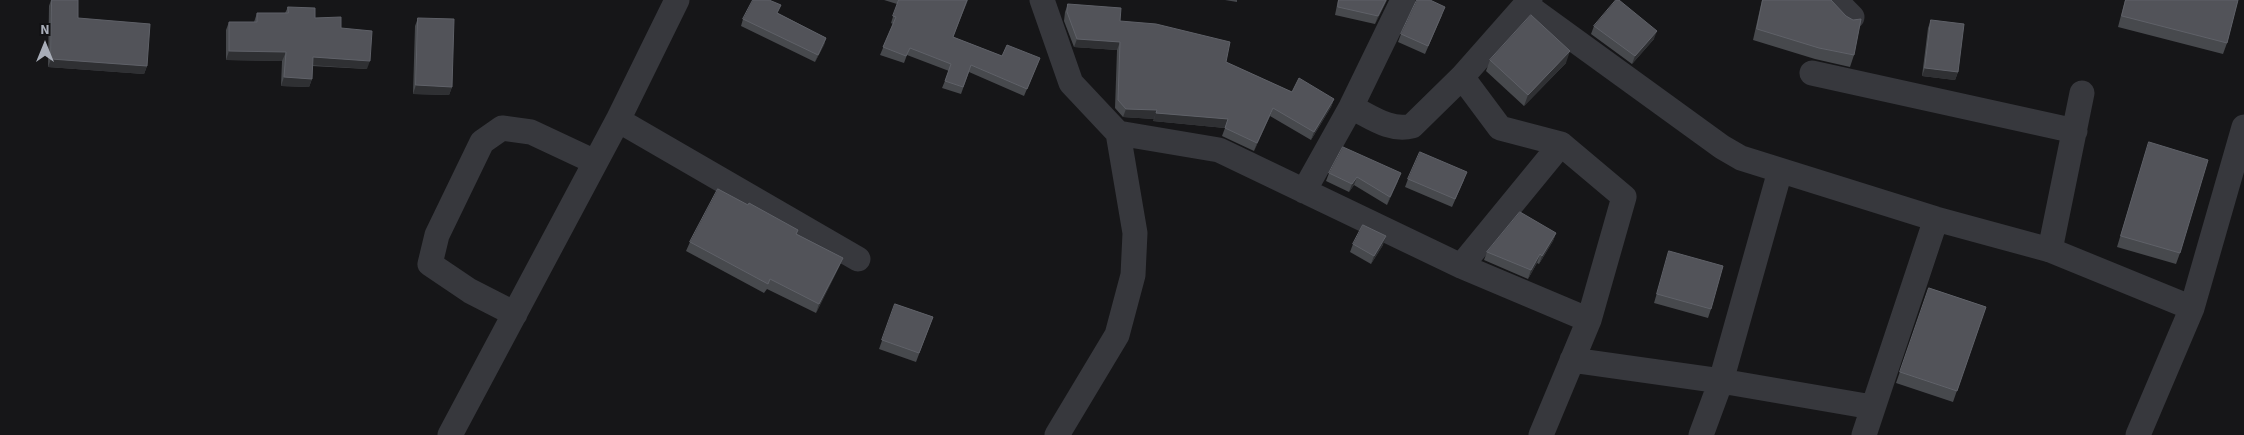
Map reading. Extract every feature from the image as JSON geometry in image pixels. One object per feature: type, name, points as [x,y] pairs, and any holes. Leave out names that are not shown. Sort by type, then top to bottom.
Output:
[{"type":"street","points":[[450,435],[618,120],[677,0]]},
{"type":"street","points":[[1042,0],[1071,83],[1118,133],[1135,233],[1133,275],[1117,335],[1057,435]]},
{"type":"street","points":[[1304,190],[1351,107],[1402,0]]},
{"type":"street","points":[[1835,0],[1852,17]]},
{"type":"street","points":[[1351,107],[1392,127],[1412,126],[1462,77],[1528,2],[1722,147],[1741,158],[1936,219],[2050,250],[2192,308]]},
{"type":"street","points":[[1812,73],[2074,131]]},
{"type":"street","points":[[1462,77],[1500,128],[1561,144],[1624,197],[1589,320],[1541,435]]},
{"type":"street","points":[[2050,250],[2082,93]]},
{"type":"street","points":[[618,120],[858,259]]},
{"type":"street","points":[[2138,435],[2192,308],[2244,127]]},
{"type":"street","points":[[515,314],[470,291],[430,264],[437,235],[482,142],[502,128],[531,132],[595,162]]},
{"type":"street","points":[[1118,133],[1219,150],[1461,266],[1589,320]]},
{"type":"street","points":[[1461,266],[1561,144]]},
{"type":"street","points":[[1701,435],[1721,381],[1780,171]]},
{"type":"street","points":[[1864,435],[1936,219]]},
{"type":"street","points":[[1572,360],[1721,381],[1872,407]]},
{"type":"building","points":[[52,0],[78,0],[78,18],[150,24],[147,66],[51,59]]},
{"type":"building","points":[[753,0],[769,0],[781,5],[777,13],[826,38],[818,55],[743,19]]},
{"type":"building","points":[[899,0],[967,0],[953,37],[1002,56],[1007,45],[1040,58],[1027,89],[971,65],[963,87],[945,81],[951,64],[910,48],[906,56],[883,47],[896,17],[893,16]]},
{"type":"building","points":[[1339,0],[1386,0],[1378,16],[1338,7]]},
{"type":"building","points":[[1417,0],[1430,0],[1445,7],[1428,46],[1401,34]]},
{"type":"building","points":[[1616,0],[1619,0],[1657,31],[1635,56],[1594,26]]},
{"type":"building","points":[[1763,0],[1831,0],[1846,16],[1853,20],[1861,19],[1854,55],[1819,48],[1757,29]]},
{"type":"building","points":[[2126,0],[2238,0],[2227,43],[2122,16]]},
{"type":"building","points":[[1068,4],[1121,8],[1120,21],[1156,24],[1230,42],[1226,62],[1292,92],[1299,78],[1334,99],[1314,132],[1273,108],[1257,143],[1225,128],[1228,119],[1156,113],[1157,110],[1126,109],[1118,100],[1120,42],[1077,39],[1067,12]]},
{"type":"building","points":[[288,7],[315,8],[315,18],[341,17],[341,28],[372,31],[370,61],[313,57],[312,79],[284,77],[286,52],[229,51],[229,22],[257,22],[257,13],[288,13]]},
{"type":"building","points":[[1531,15],[1570,51],[1528,95],[1490,60]]},
{"type":"building","points":[[418,18],[454,19],[452,87],[416,85]]},
{"type":"building","points":[[1931,20],[1964,24],[1958,72],[1925,68]]},
{"type":"building","points":[[2149,142],[2208,160],[2180,253],[2121,236]]},
{"type":"building","points":[[1343,147],[1401,173],[1390,197],[1357,177],[1352,184],[1329,173]]},
{"type":"building","points":[[1420,152],[1467,172],[1455,199],[1408,179]]},
{"type":"building","points":[[718,189],[748,205],[749,203],[798,230],[796,234],[843,258],[819,304],[770,279],[768,284],[690,242]]},
{"type":"building","points":[[1520,212],[1556,233],[1542,256],[1540,254],[1531,270],[1487,252]]},
{"type":"building","points":[[1363,225],[1386,236],[1374,256],[1353,244]]},
{"type":"building","points":[[1669,251],[1723,266],[1711,309],[1657,294]]},
{"type":"building","points":[[1929,288],[1986,307],[1957,391],[1900,372]]},
{"type":"building","points":[[895,304],[933,317],[919,353],[882,340]]}]
